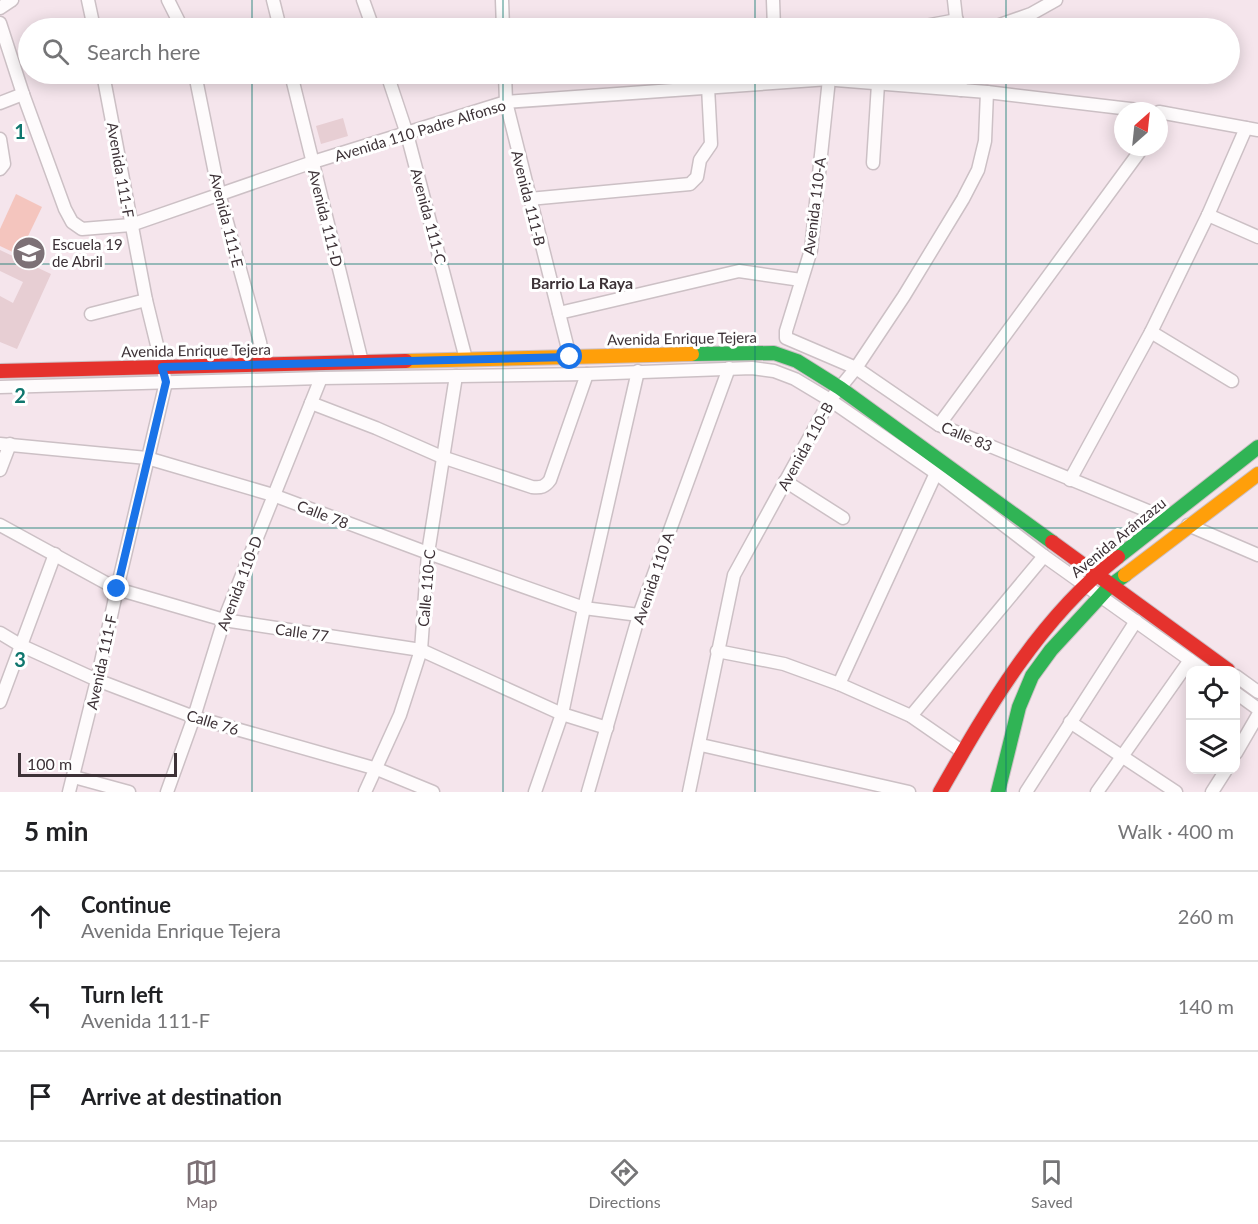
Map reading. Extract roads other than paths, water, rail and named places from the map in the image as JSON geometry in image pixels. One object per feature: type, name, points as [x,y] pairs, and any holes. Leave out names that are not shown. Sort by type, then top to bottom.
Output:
[{"type":"street","points":[[0,8],[12,0]]},
{"type":"street","points":[[88,0],[92,18]]},
{"type":"street","points":[[168,0],[177,18]]},
{"type":"street","points":[[273,0],[278,18]]},
{"type":"street","points":[[363,0],[369,18]]},
{"type":"street","points":[[502,0],[503,18]]},
{"type":"street","points":[[773,0],[774,18]]},
{"type":"street","points":[[954,0],[956,18]]},
{"type":"street","points":[[1020,18],[1056,0]]},
{"type":"street","points":[[0,23],[18,79]]},
{"type":"street","points":[[0,102],[23,94],[20,84]]},
{"type":"street","name":"Avenida 111-F","points":[[69,792],[166,382],[146,300],[105,84]]},
{"type":"street","name":"Avenida 111-E","points":[[197,84],[219,193],[260,342],[264,365]]},
{"type":"street","name":"Avenida 111-D","points":[[294,84],[362,362]]},
{"type":"street","name":"Avenida 111-C","points":[[390,84],[407,134],[466,359]]},
{"type":"street","name":"Avenida 111-B","points":[[505,84],[506,102],[570,357]]},
{"type":"street","name":"Avenida 110 Padre Alfonso","points":[[23,94],[65,209],[72,222],[82,229],[131,225],[313,162],[506,102],[731,84]]},
{"type":"street","name":"Avenida 110-A","points":[[786,331],[811,250],[828,84]]},
{"type":"street","points":[[873,164],[878,84]]},
{"type":"street","points":[[927,84],[961,90],[1114,107]]},
{"type":"street","points":[[961,84],[961,90]]},
{"type":"street","points":[[529,198],[690,184],[697,177],[700,160],[711,144],[708,87]]},
{"type":"street","name":"Avenida 110-B","points":[[689,792],[701,745],[717,651],[734,575],[830,400],[856,368],[904,296],[963,199],[978,170],[985,141],[987,92]]},
{"type":"street","points":[[1070,480],[1151,332],[1252,129],[1168,114]]},
{"type":"street","points":[[0,139],[4,164],[0,169]]},
{"type":"street","points":[[939,425],[1136,156]]},
{"type":"street","points":[[1208,215],[1258,237]]},
{"type":"street","points":[[559,312],[739,271],[801,280]]},
{"type":"street","points":[[90,314],[146,300]]},
{"type":"street","name":"Calle 83","points":[[786,331],[788,340],[856,368],[939,425],[1165,518]]},
{"type":"street","points":[[1151,332],[1232,381]]},
{"type":"street","name":"Avenida Enrique Tejera","points":[[0,371],[720,352],[774,353],[797,361],[840,388],[1096,574],[1105,591],[1136,621],[1198,666]]},
{"type":"street","name":"Avenida Enrique Tejera","points":[[0,387],[321,378],[587,374],[729,368],[774,370],[795,379],[830,400],[936,473],[1084,584],[1105,591],[1222,666]]},
{"type":"street","name":"Avenida 110 A","points":[[588,792],[639,615],[729,368]]},
{"type":"street","points":[[535,792],[562,714],[638,371]]},
{"type":"street","points":[[311,404],[376,428],[442,457],[540,488],[550,480],[587,374]]},
{"type":"street","name":"Calle 110-C","points":[[365,792],[400,715],[421,650],[428,553],[456,376]]},
{"type":"street","name":"Avenida 110-D","points":[[167,792],[194,717],[224,620],[321,378]]},
{"type":"street","points":[[0,470],[5,444]]},
{"type":"street","name":"Calle 78","points":[[5,444],[147,458],[273,495],[584,608],[639,615]]},
{"type":"street","name":"Avenida Aránzazu","points":[[940,792],[1015,667],[1041,631],[1084,584],[1258,447]]},
{"type":"street","points":[[839,684],[936,473]]},
{"type":"street","points":[[998,792],[1019,707],[1032,676],[1051,650],[1105,591],[1188,525],[1258,474]]},
{"type":"street","points":[[785,481],[843,518]]},
{"type":"street","name":"Calle 77","points":[[0,525],[117,589],[224,620],[421,650],[562,714],[607,728]]},
{"type":"street","points":[[1188,525],[1258,555]]},
{"type":"street","points":[[0,702],[54,554]]},
{"type":"street","points":[[911,716],[1044,556]]},
{"type":"street","points":[[1026,792],[1136,621]]},
{"type":"street","name":"Calle 76","points":[[0,633],[20,645],[97,681],[194,717],[377,769],[433,792]]},
{"type":"street","points":[[717,651],[784,664],[839,684],[911,716],[963,752]]},
{"type":"street","points":[[1097,792],[1190,660]]},
{"type":"street","points":[[1240,679],[1258,692]]},
{"type":"street","points":[[1240,696],[1258,709]]},
{"type":"street","points":[[1240,746],[1258,715]]},
{"type":"street","points":[[1070,722],[1176,792]]},
{"type":"street","points":[[701,745],[909,792]]},
{"type":"street","points":[[1212,792],[1223,774]]},
{"type":"street","points":[[74,777],[129,792]]},
{"type":"place","name":"Escuela 19 de Abril","points":[[29,253]]},
{"type":"district","name":"Barrio La Raya","points":[[582,282]]}]
